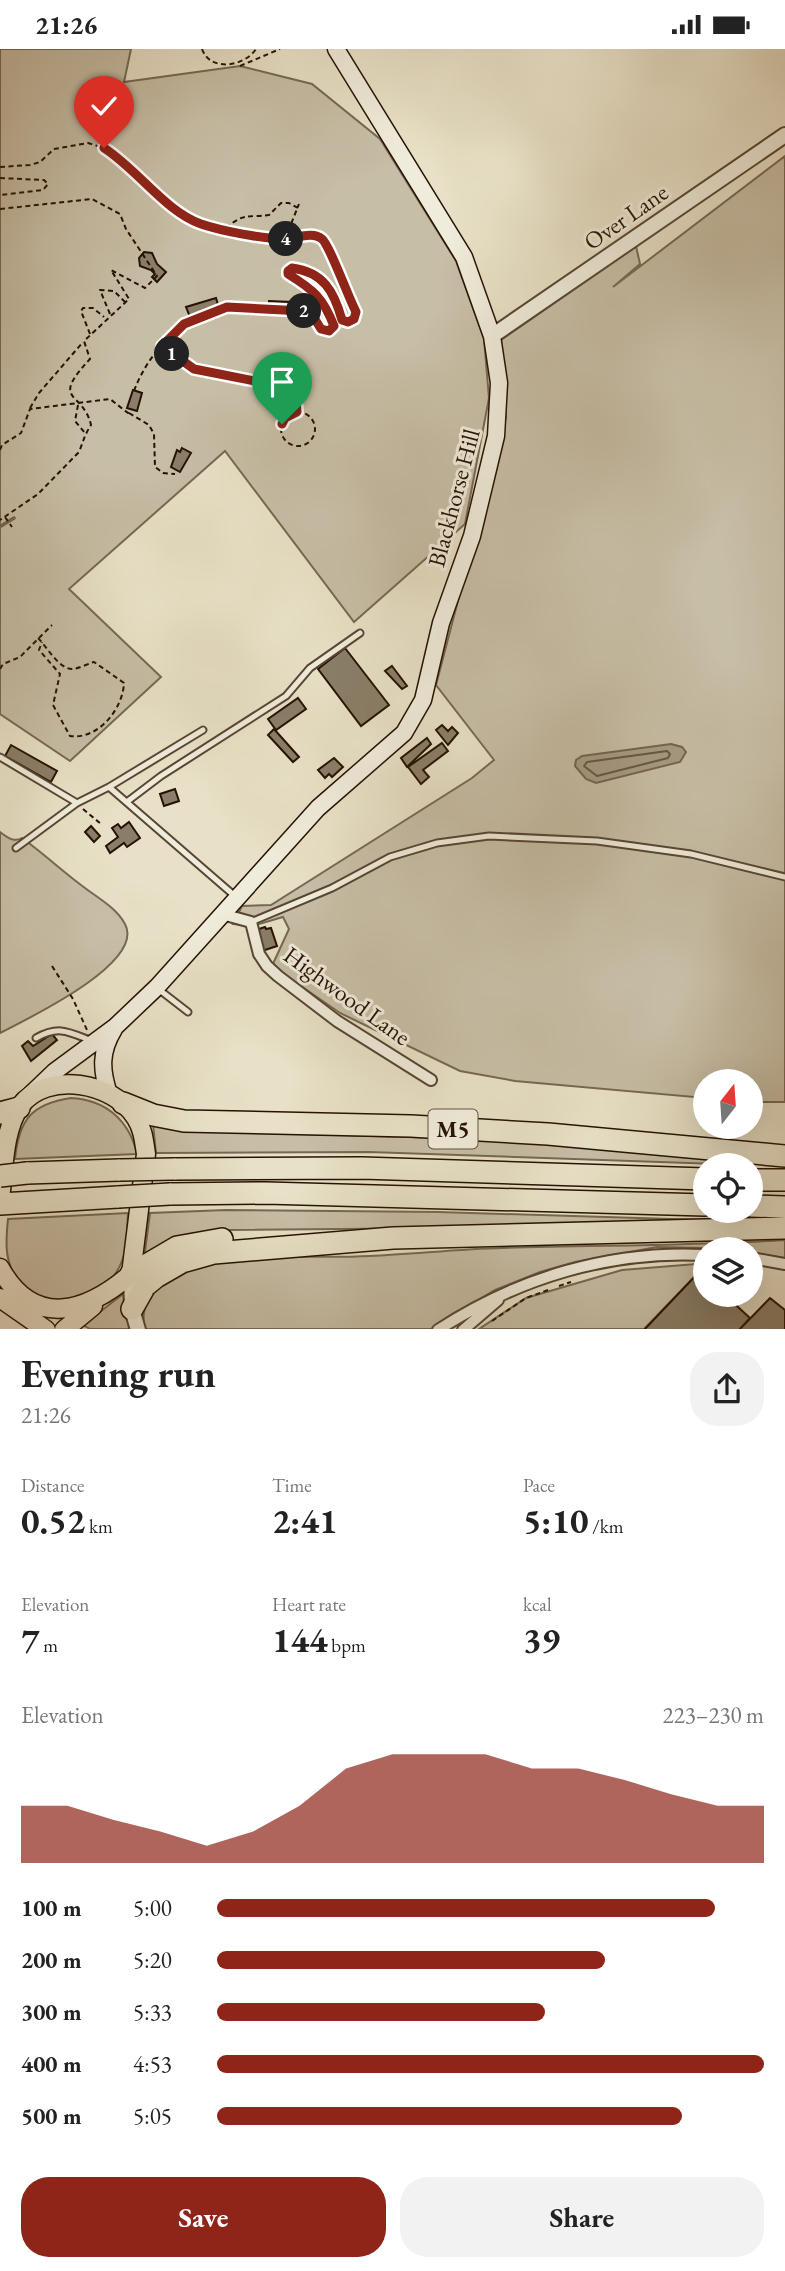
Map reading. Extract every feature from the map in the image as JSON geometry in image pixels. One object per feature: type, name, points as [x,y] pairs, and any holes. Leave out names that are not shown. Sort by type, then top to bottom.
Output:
[{"type":"highway","name":"M5","points":[[116,1099],[153,1115],[184,1121],[411,1126],[548,1134],[785,1156]]},
{"type":"highway","name":"M5","points":[[0,1176],[120,1170],[362,1168],[693,1179]]},
{"type":"highway","points":[[763,1180],[785,1180]]},
{"type":"highway","points":[[0,1202],[170,1194],[266,1193],[693,1205]]},
{"type":"highway","points":[[763,1206],[785,1207]]},
{"type":"highway","points":[[135,1319],[145,1286],[182,1262],[241,1249],[435,1237],[785,1228]]},
{"type":"highway","points":[[131,1274],[177,1247],[208,1240],[261,1237],[329,1244]]},
{"type":"main road","name":"Blackhorse Hill","points":[[115,1027],[157,987],[318,808],[404,733],[423,700],[441,623],[472,536],[496,436],[499,383],[492,336],[464,257],[336,49]]},
{"type":"main road","points":[[0,1202],[10,1128],[16,1106],[92,1041],[115,1027]]},
{"type":"main road","points":[[70,1328],[131,1274],[146,1154],[140,1126],[116,1099],[102,1071],[104,1044],[115,1027]]},
{"type":"main road","points":[[16,1106],[52,1086],[74,1084],[116,1099]]},
{"type":"main road","points":[[0,1268],[14,1287],[34,1304],[51,1310],[76,1308],[112,1290]]},
{"type":"main road","points":[[0,1298],[46,1329]]},
{"type":"street","name":"Over Lane","points":[[492,336],[785,135]]},
{"type":"street","points":[[222,914],[251,922]]},
{"type":"street","name":"Highwood Lane","points":[[251,922],[262,961],[278,976],[337,1021],[431,1080]]},
{"type":"street","points":[[442,1328],[476,1306],[564,1271],[605,1261],[658,1254],[693,1255]]},
{"type":"street","points":[[763,1260],[785,1264]]},
{"type":"street","points":[[131,1274],[135,1319]]},
{"type":"street","points":[[466,1328],[502,1296]]},
{"type":"street","points":[[34,1304],[70,1328]]},
{"type":"lane","points":[[128,801],[160,776],[286,696],[310,669],[360,633]]},
{"type":"lane","points":[[16,848],[77,803],[109,787],[203,730]]},
{"type":"lane","points":[[0,757],[77,803]]},
{"type":"lane","points":[[109,787],[236,897]]},
{"type":"lane","points":[[251,922],[332,888],[390,857],[437,843],[489,836],[624,845],[691,854],[785,877]]},
{"type":"lane","points":[[157,987],[188,1011]]},
{"type":"lane","points":[[36,1038],[50,1030],[59,1029],[92,1041]]},
{"type":"path","points":[[202,49],[206,59],[215,64],[242,62],[256,49]]},
{"type":"path","points":[[240,66],[280,49]]},
{"type":"path","points":[[0,167],[30,165],[40,162],[54,149],[88,143],[104,148],[124,161],[184,216],[202,225],[285,239],[312,235],[322,239],[356,312],[354,319],[348,322],[342,320],[336,299],[322,278],[292,268],[288,271],[325,302],[334,326],[329,331],[321,329],[313,316],[303,311],[239,306],[219,309],[184,324],[147,362],[134,391]]},
{"type":"path","points":[[0,178],[44,180],[48,184],[43,190],[0,195]]},
{"type":"path","points":[[0,209],[52,201],[95,199],[120,214],[126,229],[156,273],[150,285],[145,288],[111,270],[129,299],[105,318],[38,393],[21,433],[2,445],[0,450]]},
{"type":"path","points":[[225,229],[239,218],[249,214],[269,215],[281,203],[289,203],[299,206],[285,239]]},
{"type":"path","points":[[110,314],[100,291],[108,289],[126,302]]},
{"type":"path","points":[[90,335],[81,311],[83,308],[93,307],[105,318]]},
{"type":"path","points":[[0,520],[47,486],[79,452],[85,433],[91,425],[88,413],[73,399],[70,391],[73,377],[90,359],[84,341]]},
{"type":"path","points":[[162,346],[194,369],[285,387],[296,399],[297,412]]},
{"type":"path","points":[[30,409],[110,399],[149,425],[154,434],[155,467],[163,473],[175,474]]},
{"type":"path","points":[[79,404],[75,421],[85,433]]},
{"type":"path","points":[[128,413],[130,409]]},
{"type":"path","points":[[297,412],[309,417],[315,428],[311,441],[299,446],[287,442],[281,431],[285,418],[297,412]]},
{"type":"path","points":[[6,518],[12,527]]},
{"type":"path","points":[[0,669],[3,664],[20,657],[52,625]]},
{"type":"path","points":[[38,638],[42,642],[63,666],[71,669],[94,662],[124,683],[120,704],[110,717],[90,732],[70,736],[55,711],[53,705],[60,674],[39,650],[42,642]]},
{"type":"path","points":[[77,803],[101,824]]},
{"type":"path","points":[[52,966],[73,999],[92,1041]]},
{"type":"path","points":[[488,1323],[526,1298],[576,1281]]},
{"type":"shaded area","points":[[0,49],[131,49],[124,82],[240,66],[312,84],[380,139],[456,261],[484,339],[489,398],[465,524],[354,622],[225,451],[69,589],[161,677],[70,761],[0,714]]},
{"type":"shaded area","points":[[785,156],[785,1102],[763,1102],[763,1069],[693,1069],[693,1097],[515,1081],[460,1071],[340,1013],[272,966],[289,929],[283,917],[252,926],[233,924],[242,906],[271,905],[472,778],[494,760],[436,685],[506,417],[501,340],[636,246],[640,264],[613,287]]},
{"type":"shaded area","points":[[0,832],[13,840],[22,838],[111,907],[125,924],[127,939],[118,956],[102,972],[57,1003],[0,1033]]},
{"type":"shaded area","points":[[71,1098],[95,1103],[114,1114],[128,1131],[137,1154],[15,1159],[20,1134],[29,1116],[46,1105]]},
{"type":"shaded area","points":[[153,1124],[193,1131],[515,1140],[693,1157],[693,1163],[369,1152],[156,1153]]},
{"type":"shaded area","points":[[226,1210],[438,1212],[693,1220],[693,1223],[577,1227],[225,1230],[144,1259],[150,1213]]},
{"type":"shaded area","points":[[128,1213],[122,1261],[114,1276],[102,1288],[88,1296],[57,1301],[42,1297],[28,1289],[16,1277],[9,1264],[8,1219]]},
{"type":"shaded area","points":[[785,1240],[785,1258],[763,1255],[763,1241]]},
{"type":"shaded area","points":[[693,1243],[693,1248],[657,1247],[575,1262],[540,1272],[495,1290],[431,1329],[145,1329],[146,1306],[158,1288],[178,1274],[222,1262],[264,1257],[370,1256],[486,1249]]},
{"type":"shaded area","points":[[693,1264],[693,1278],[644,1329],[479,1329],[526,1298],[622,1270]]},
{"type":"shaded area","points":[[123,1294],[131,1329],[90,1329],[83,1325]]},
{"type":"water","points":[[671,744],[682,747],[686,752],[680,762],[596,783],[586,779],[575,766],[576,760],[582,756]]},
{"type":"building","points":[[144,252],[152,253],[157,264],[166,272],[157,282],[152,277],[155,274],[151,270],[140,266],[139,258]]},
{"type":"building","points":[[216,298],[219,308],[190,317],[186,307]]},
{"type":"building","points":[[269,301],[292,302],[292,308],[269,307]]},
{"type":"building","points":[[133,390],[142,393],[137,411],[127,408]]},
{"type":"building","points":[[182,448],[191,453],[180,472],[171,467],[177,450],[180,452]]},
{"type":"building","points":[[345,648],[389,705],[361,726],[318,669]]},
{"type":"building","points":[[392,666],[407,686],[402,689],[385,671]]},
{"type":"building","points":[[298,698],[306,709],[276,730],[268,719]]},
{"type":"building","points":[[442,725],[448,731],[452,727],[458,733],[448,745],[436,730]]},
{"type":"building","points":[[274,729],[299,757],[293,762],[268,735]]},
{"type":"building","points":[[427,738],[431,744],[407,767],[401,758]]},
{"type":"building","points":[[442,743],[448,751],[423,770],[429,777],[421,784],[408,767]]},
{"type":"building","points":[[11,745],[57,771],[51,782],[5,756]]},
{"type":"building","points":[[334,758],[343,767],[332,777],[329,774],[325,778],[318,770]]},
{"type":"building","points":[[175,789],[179,801],[164,806],[160,794]]},
{"type":"building","points":[[129,822],[140,838],[127,847],[124,843],[110,853],[106,846],[118,837],[112,828],[118,824],[121,828]]},
{"type":"building","points":[[91,826],[100,836],[94,842],[85,832]]},
{"type":"building","points":[[271,928],[277,946],[262,951],[256,930]]},
{"type":"building","points":[[52,1034],[57,1040],[31,1061],[22,1046],[28,1041],[33,1046]]},
{"type":"building","points":[[693,1278],[693,1307],[738,1307],[750,1318],[740,1329],[645,1329]]},
{"type":"building","points":[[770,1298],[785,1310],[785,1329],[740,1329]]},
{"type":"waterway","points":[[1,526],[14,518]]},
{"type":"route","points":[[104,148],[124,161],[184,216],[202,225],[285,239],[312,235],[322,239],[328,247],[343,288],[356,312],[354,319],[348,322],[342,320],[336,299],[322,278],[292,268],[288,274],[325,302],[334,326],[329,331],[321,329],[313,316],[303,311],[227,307],[184,324],[162,346],[194,369],[276,383],[285,387],[296,399],[297,412],[285,418],[282,424]]}]
